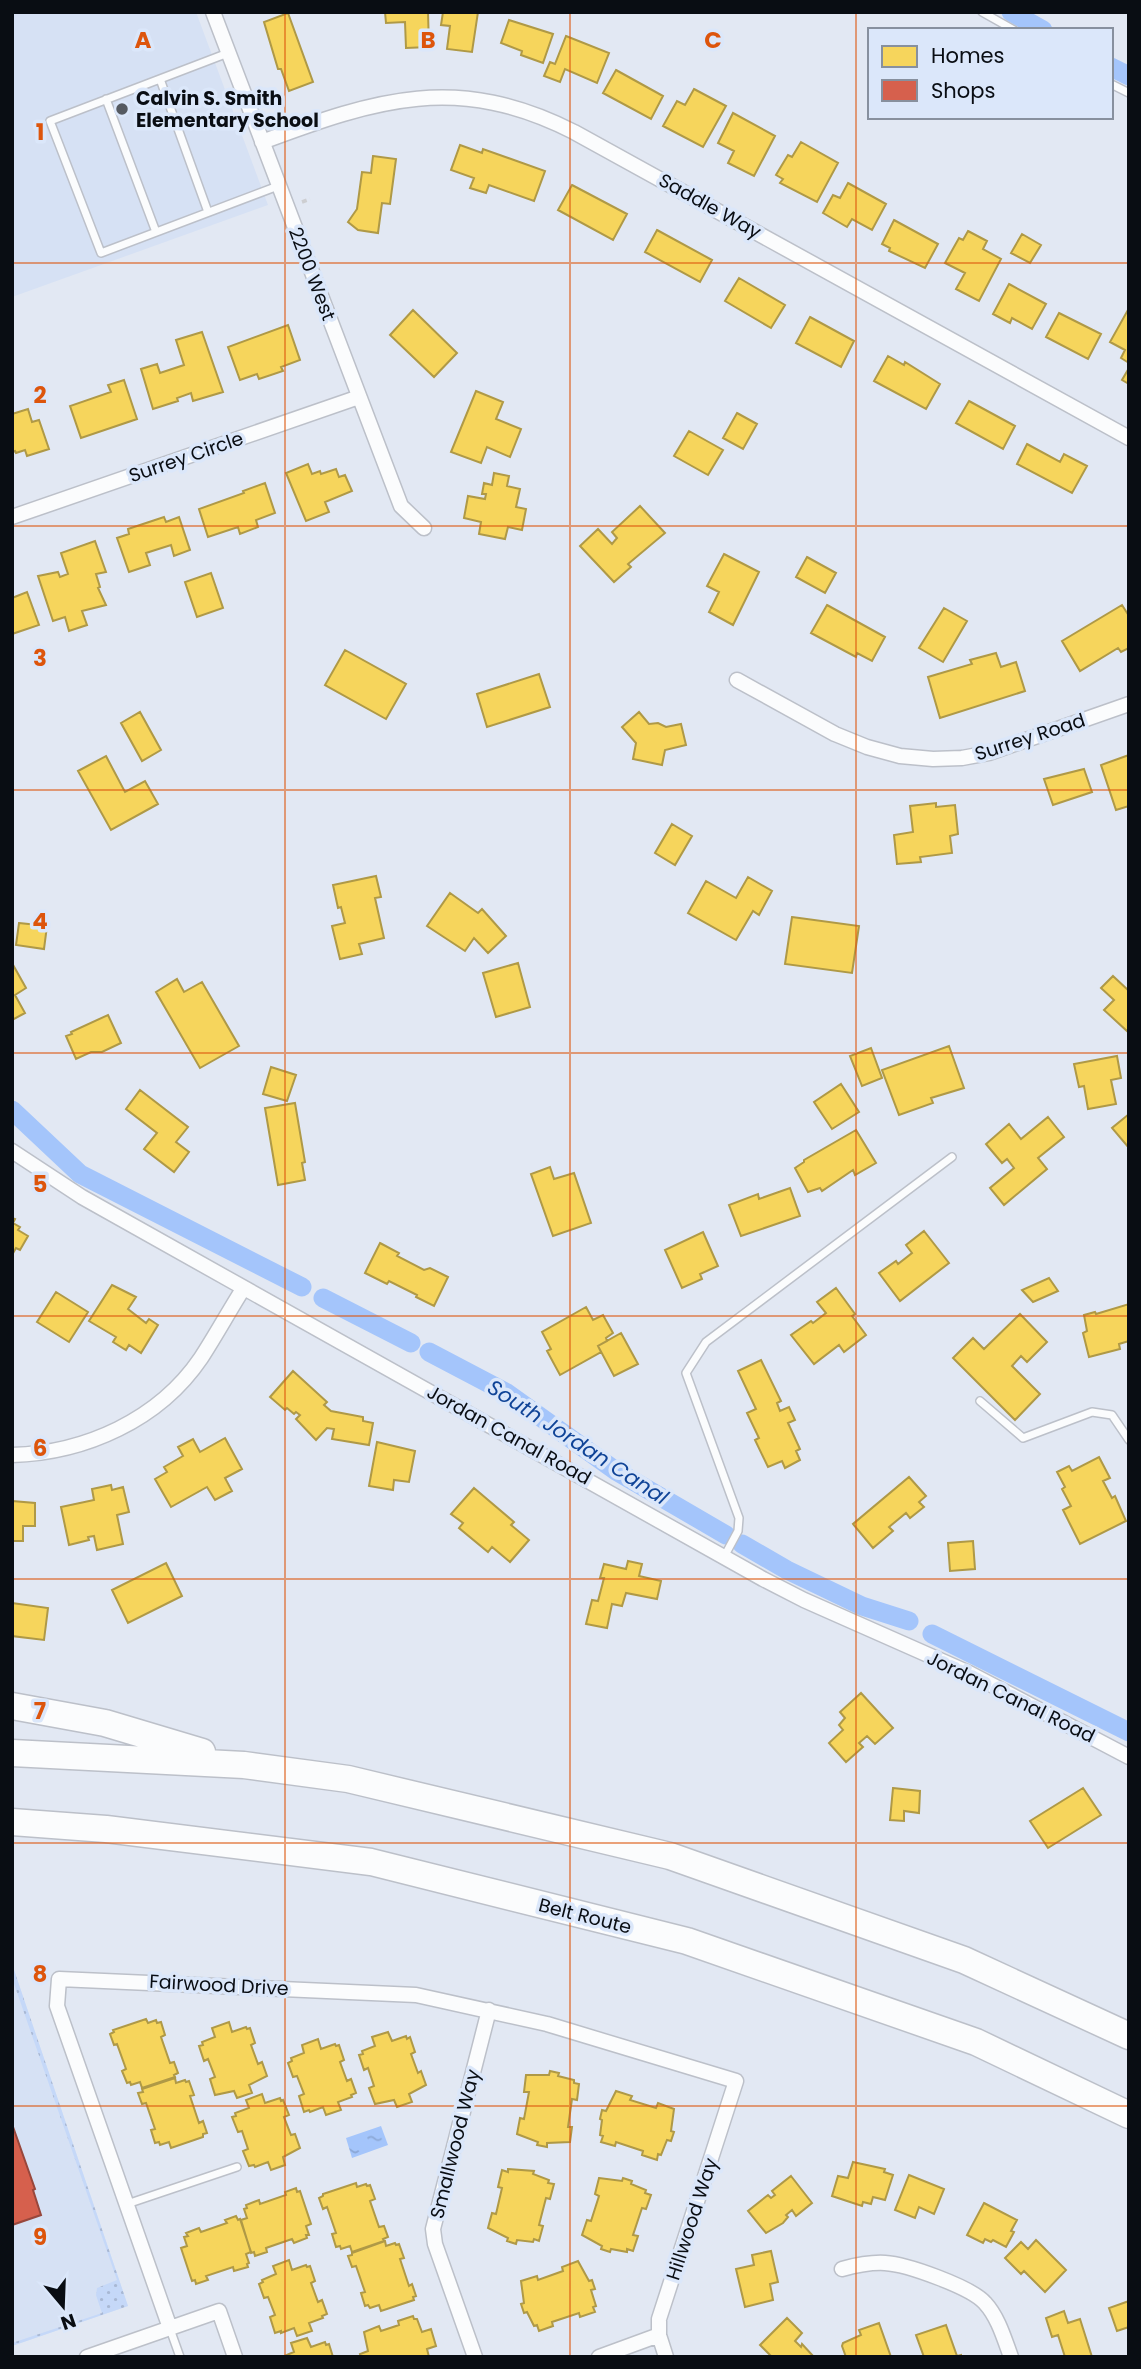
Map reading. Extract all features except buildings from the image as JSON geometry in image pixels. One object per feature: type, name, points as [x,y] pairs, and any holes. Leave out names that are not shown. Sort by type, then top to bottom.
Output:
[{"type":"highway","points":[[12,1706],[105,1723],[244,1765]]},
{"type":"highway","points":[[12,1753],[244,1765],[348,1779],[670,1856],[964,1960],[1129,2036]]},
{"type":"highway","name":"Belt Route","points":[[12,1822],[106,1829],[371,1862],[687,1941],[976,2042],[1129,2115]]},
{"type":"street","name":"2200 West","points":[[213,12],[401,506],[424,528]]},
{"type":"street","name":"Saddle Way","points":[[262,142],[355,108],[407,99],[464,98],[520,109],[548,118],[1129,438]]},
{"type":"street","name":"Surrey Circle","points":[[12,517],[359,397]]},
{"type":"street","name":"Surrey Road","points":[[737,680],[835,734],[900,756],[933,760],[962,758],[989,752],[1129,704]]},
{"type":"street","name":"Jordan Canal Road","points":[[12,1151],[82,1197],[243,1289],[724,1557],[804,1600],[969,1673],[1129,1757]]},
{"type":"street","points":[[12,1455],[62,1450],[91,1441],[142,1415],[183,1380],[201,1358],[243,1289]]},
{"type":"street","name":"Fairwood Drive","points":[[170,2328],[57,2006],[59,1979],[416,1996],[489,2010],[642,2051],[736,2081]]},
{"type":"street","name":"Smallwood Way","points":[[475,2357],[435,2244],[433,2228],[489,2010]]},
{"type":"street","name":"Hillwood Way","points":[[666,2357],[659,2319],[736,2081]]},
{"type":"street","points":[[842,2269],[864,2263],[887,2263],[953,2283],[975,2293],[993,2314],[1010,2357]]},
{"type":"street","points":[[87,2357],[219,2311],[235,2357]]},
{"type":"street","points":[[599,2357],[660,2335]]},
{"type":"lane","points":[[982,12],[1010,28]]},
{"type":"lane","points":[[229,53],[50,121],[101,253],[278,186]]},
{"type":"lane","points":[[160,79],[208,212]]},
{"type":"lane","points":[[1113,85],[1129,93]]},
{"type":"lane","points":[[106,99],[156,232]]},
{"type":"lane","points":[[724,1557],[738,1531],[739,1518],[686,1373],[706,1342],[952,1157]]},
{"type":"lane","points":[[980,1401],[1023,1438],[1092,1412],[1112,1415],[1129,1440]]},
{"type":"lane","points":[[127,2204],[237,2167]]},
{"type":"lane","points":[[170,2328],[180,2357]]},
{"type":"path","points":[[302,202],[310,199]]},
{"type":"shaded area","name":"Calvin S. Smith Elementary School","points":[[12,12],[196,12],[268,205],[12,297]]},
{"type":"shaded area","points":[[12,1964],[128,2306],[12,2346]]},
{"type":"shaded area","points":[[12,1964],[128,2306],[12,2346],[12,2343],[102,2313],[96,2295],[97,2288],[117,2280],[12,1978]]},
{"type":"water","points":[[381,2126],[388,2145],[352,2158],[346,2138]]},
{"type":"waterway","points":[[1011,12],[1039,28]]},
{"type":"waterway","points":[[1113,68],[1129,76]]},
{"type":"waterway","name":"South Jordan Canal","points":[[12,1110],[80,1174],[302,1287]]},
{"type":"waterway","name":"South Jordan Canal","points":[[323,1298],[411,1343]]},
{"type":"waterway","name":"South Jordan Canal","points":[[429,1352],[507,1393],[616,1471],[726,1535]]},
{"type":"waterway","name":"South Jordan Canal","points":[[742,1544],[787,1570],[862,1606],[909,1621]]},
{"type":"waterway","name":"South Jordan Canal","points":[[932,1634],[1129,1732]]},
{"type":"place","name":"Calvin S. Smith Elementary School","points":[[122,109]]}]
